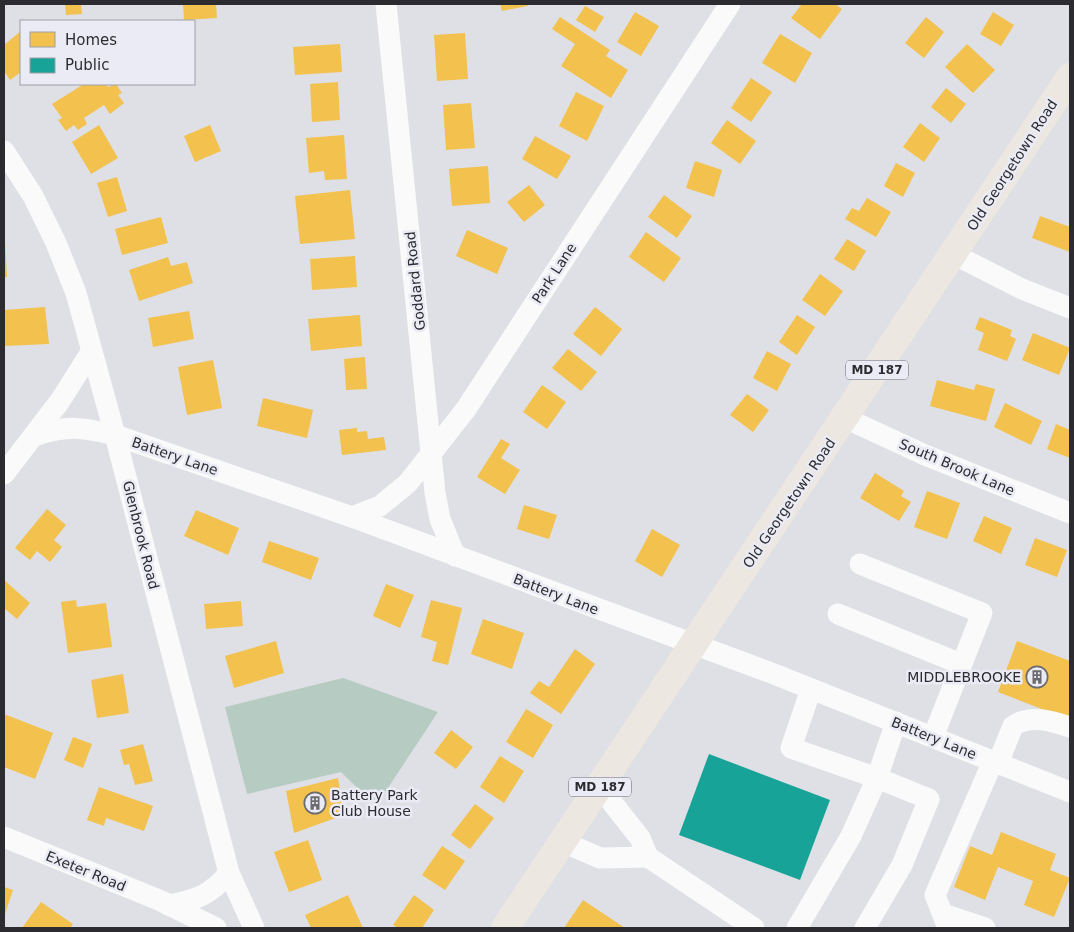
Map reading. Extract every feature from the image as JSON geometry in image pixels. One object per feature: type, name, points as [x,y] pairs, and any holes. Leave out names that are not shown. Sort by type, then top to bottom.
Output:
[{"type":"main road","name":"Old Georgetown Road","points":[[505,928],[953,254],[1066,91]]},
{"type":"street","name":"Goddard Road","points":[[386,4],[435,493],[440,519],[455,556]]},
{"type":"street","name":"Park Lane","points":[[352,517],[380,506],[408,482],[466,408],[730,4]]},
{"type":"street","name":"Glenbrook Road","points":[[4,151],[11,173],[56,243],[76,293],[91,352],[116,435],[229,873],[254,928]]},
{"type":"street","points":[[953,254],[1022,289],[1070,308]]},
{"type":"street","points":[[4,474],[60,401],[91,352]]},
{"type":"street","name":"South Brook Lane","points":[[845,418],[925,456],[1070,513]]},
{"type":"street","name":"Battery Lane","points":[[34,436],[56,429],[81,427],[116,435],[352,517],[812,689],[1070,792]]},
{"type":"street","points":[[860,564],[982,613],[933,737]]},
{"type":"street","points":[[838,614],[961,664]]},
{"type":"street","points":[[812,689],[791,748],[877,778],[929,799],[902,865],[865,928]]},
{"type":"street","points":[[986,928],[946,921],[935,895],[1010,732],[1018,723],[1039,719],[1070,727]]},
{"type":"street","points":[[797,928],[851,836],[877,778],[896,722]]},
{"type":"street","points":[[600,787],[640,838],[648,856],[754,928]]},
{"type":"street","name":"Exeter Road","points":[[4,837],[168,905],[216,928]]},
{"type":"street","points":[[563,842],[600,858],[648,856]]},
{"type":"street","points":[[168,905],[205,896],[229,873]]},
{"type":"green space","points":[[343,678],[438,712],[376,806],[341,772],[247,794],[225,707]]},
{"type":"building: Homes","points":[[65,4],[81,4],[82,14],[66,15]]},
{"type":"building: Homes","points":[[183,4],[216,4],[217,18],[184,20]]},
{"type":"building: Homes","points":[[500,4],[528,4],[528,6],[502,11]]},
{"type":"building: Homes","points":[[802,4],[835,4],[842,9],[820,39],[791,18]]},
{"type":"building: Homes","points":[[585,6],[604,17],[595,32],[576,20]]},
{"type":"building: Homes","points":[[635,12],[659,26],[641,56],[617,42]]},
{"type":"building: Homes","points":[[993,12],[1014,25],[1001,46],[980,34]]},
{"type":"building: Homes","points":[[560,17],[610,50],[606,56],[628,70],[611,98],[561,66],[575,44],[552,29]]},
{"type":"building: Homes","points":[[926,17],[944,32],[924,58],[905,43]]},
{"type":"building: Homes","points":[[20,32],[20,73],[10,80],[4,71],[4,45]]},
{"type":"building: Homes","points":[[465,33],[468,79],[437,81],[434,35]]},
{"type":"building: Homes","points":[[780,34],[812,53],[795,83],[762,63]]},
{"type":"building: Homes","points":[[340,44],[342,72],[295,75],[293,47]]},
{"type":"building: Homes","points":[[967,44],[995,70],[973,93],[945,67]]},
{"type":"building: Homes","points":[[751,78],[772,92],[751,122],[731,108]]},
{"type":"building: Homes","points":[[338,82],[340,120],[312,122],[310,84]]},
{"type":"building: Homes","points":[[82,85],[107,85],[108,87],[117,85],[122,93],[118,95],[124,103],[110,114],[104,105],[84,118],[87,124],[78,130],[74,125],[66,131],[58,120],[62,118],[52,104]]},
{"type":"building: Homes","points":[[946,88],[966,104],[951,123],[931,107]]},
{"type":"building: Homes","points":[[576,92],[604,106],[587,141],[559,126]]},
{"type":"building: Homes","points":[[471,103],[475,148],[446,150],[443,105]]},
{"type":"building: Homes","points":[[727,120],[756,141],[740,164],[711,143]]},
{"type":"building: Homes","points":[[920,123],[940,138],[924,162],[903,147]]},
{"type":"building: Homes","points":[[99,125],[118,158],[91,174],[72,142]]},
{"type":"building: Homes","points":[[210,125],[221,151],[195,162],[184,136]]},
{"type":"building: Homes","points":[[344,135],[347,179],[325,180],[324,171],[309,173],[306,138]]},
{"type":"building: Homes","points":[[535,136],[571,156],[557,179],[522,159]]},
{"type":"building: Homes","points":[[695,161],[722,170],[714,197],[686,188]]},
{"type":"building: Homes","points":[[896,163],[915,173],[903,197],[884,186]]},
{"type":"building: Homes","points":[[488,166],[490,203],[452,206],[449,169]]},
{"type":"building: Homes","points":[[117,177],[127,211],[108,217],[97,183]]},
{"type":"building: Homes","points":[[529,185],[545,205],[524,222],[507,202]]},
{"type":"building: Homes","points":[[350,190],[355,239],[300,244],[295,196]]},
{"type":"building: Homes","points":[[664,195],[692,216],[677,238],[648,217]]},
{"type":"building: Homes","points":[[867,198],[891,212],[876,237],[845,219],[852,208],[859,211]]},
{"type":"building: Homes","points":[[1040,216],[1070,227],[1070,252],[1032,238]]},
{"type":"building: Homes","points":[[161,217],[168,243],[122,255],[115,229]]},
{"type":"building: Homes","points":[[467,230],[508,248],[497,274],[456,256]]},
{"type":"building: Homes","points":[[646,232],[681,258],[664,282],[629,257]]},
{"type":"building: Homes","points":[[847,239],[866,251],[854,271],[834,259]]},
{"type":"building: Homes","points":[[5,241],[7,277],[4,277]]},
{"type":"building: Homes","points":[[355,256],[357,287],[312,290],[310,259]]},
{"type":"building: Homes","points":[[168,257],[171,266],[187,262],[193,283],[139,301],[129,270]]},
{"type":"building: Homes","points":[[820,274],[843,291],[825,316],[802,300]]},
{"type":"building: Homes","points":[[45,307],[49,344],[4,346],[4,310]]},
{"type":"building: Homes","points":[[595,307],[622,329],[601,356],[573,334]]},
{"type":"building: Homes","points":[[189,311],[194,339],[153,347],[148,318]]},
{"type":"building: Homes","points":[[360,315],[362,346],[311,351],[308,319]]},
{"type":"building: Homes","points":[[797,315],[815,327],[797,355],[779,342]]},
{"type":"building: Homes","points":[[980,317],[1012,330],[1010,336],[1016,339],[1007,361],[978,350],[984,333],[975,329]]},
{"type":"building: Homes","points":[[1033,333],[1070,348],[1059,375],[1022,360]]},
{"type":"building: Homes","points":[[568,349],[597,372],[581,391],[552,368]]},
{"type":"building: Homes","points":[[767,351],[791,364],[777,391],[753,378]]},
{"type":"building: Homes","points":[[365,357],[367,389],[346,390],[344,359]]},
{"type":"building: Homes","points":[[213,360],[222,408],[187,415],[178,367]]},
{"type":"building: Homes","points":[[937,380],[974,390],[976,384],[995,389],[986,421],[930,406]]},
{"type":"building: Homes","points":[[542,385],[566,402],[547,429],[523,412]]},
{"type":"building: Homes","points":[[747,394],[769,410],[753,432],[730,415]]},
{"type":"building: Homes","points":[[263,398],[313,410],[307,438],[257,426]]},
{"type":"building: Homes","points":[[1005,403],[1042,421],[1031,445],[994,427]]},
{"type":"building: Homes","points":[[1056,424],[1070,430],[1070,458],[1047,449]]},
{"type":"building: Homes","points":[[357,428],[357,432],[367,431],[368,439],[384,437],[386,450],[342,455],[339,430]]},
{"type":"building: Homes","points":[[501,439],[510,444],[501,458],[520,470],[505,494],[477,477]]},
{"type":"building: Homes","points":[[875,473],[904,491],[901,496],[911,502],[899,521],[860,498]]},
{"type":"building: Homes","points":[[927,491],[960,503],[947,539],[914,527]]},
{"type":"building: Homes","points":[[524,505],[557,515],[549,539],[517,529]]},
{"type":"building: Homes","points":[[47,509],[66,525],[54,540],[62,547],[50,562],[37,551],[30,560],[15,548]]},
{"type":"building: Homes","points":[[196,510],[239,528],[228,555],[184,536]]},
{"type":"building: Homes","points":[[984,516],[1012,528],[1001,554],[973,541]]},
{"type":"building: Homes","points":[[652,529],[680,545],[662,577],[635,561]]},
{"type":"building: Homes","points":[[1035,538],[1067,550],[1057,577],[1025,565]]},
{"type":"building: Homes","points":[[269,541],[319,558],[311,580],[262,562]]},
{"type":"building: Homes","points":[[4,580],[30,603],[17,619],[4,608]]},
{"type":"building: Homes","points":[[386,584],[414,595],[400,628],[373,616]]},
{"type":"building: Homes","points":[[76,600],[77,607],[106,603],[112,647],[68,653],[61,602]]},
{"type":"building: Homes","points":[[431,600],[462,608],[448,665],[432,661],[437,642],[421,637]]},
{"type":"building: Homes","points":[[241,601],[243,626],[206,629],[204,604]]},
{"type":"building: Homes","points":[[483,619],[524,633],[512,669],[471,654]]},
{"type":"building: Homes","points":[[276,641],[284,673],[234,688],[225,656]]},
{"type":"building: Homes","name":"MIDDLEBROOKE","points":[[1017,641],[1070,661],[1070,720],[998,692]]},
{"type":"building: Homes","points":[[575,649],[595,664],[561,714],[530,693],[539,681],[549,687]]},
{"type":"building: Homes","points":[[123,674],[129,713],[97,718],[91,680]]},
{"type":"building: Homes","points":[[526,709],[553,725],[533,758],[506,742]]},
{"type":"building: Homes","points":[[4,714],[53,733],[35,779],[4,767]]},
{"type":"building: Homes","points":[[451,730],[473,747],[456,769],[434,753]]},
{"type":"building: Homes","points":[[73,737],[92,744],[83,768],[64,760]]},
{"type":"building: Homes","points":[[143,744],[153,781],[135,785],[129,764],[124,765],[120,750]]},
{"type":"building: Homes","points":[[500,756],[524,771],[504,803],[480,787]]},
{"type":"building: Homes","name":"Battery Park Club House","points":[[338,778],[344,815],[294,833],[286,791]]},
{"type":"building: Homes","points":[[99,787],[153,806],[144,831],[106,818],[104,826],[87,820]]},
{"type":"building: Homes","points":[[475,804],[494,818],[470,849],[451,835]]},
{"type":"building: Homes","points":[[1001,832],[1056,854],[1050,870],[1070,878],[1054,917],[1024,905],[1033,881],[998,867],[985,900],[954,887],[970,846],[992,855]]},
{"type":"building: Homes","points":[[308,840],[322,880],[289,892],[274,852]]},
{"type":"building: Homes","points":[[442,846],[465,861],[445,890],[422,875]]},
{"type":"building: Homes","points":[[4,887],[13,890],[4,917]]},
{"type":"building: Homes","points":[[348,895],[363,928],[311,928],[305,915]]},
{"type":"building: Homes","points":[[414,895],[434,910],[422,928],[398,928],[393,925]]},
{"type":"building: Homes","points":[[583,900],[625,928],[564,928]]},
{"type":"building: Homes","points":[[41,902],[73,924],[70,928],[22,928]]},
{"type":"building: Public","points":[[709,754],[830,800],[800,880],[679,835]]},
{"type":"place","name":"MIDDLEBROOKE","points":[[1037,677]]},
{"type":"place","name":"Battery Park Club House","points":[[315,803]]}]
